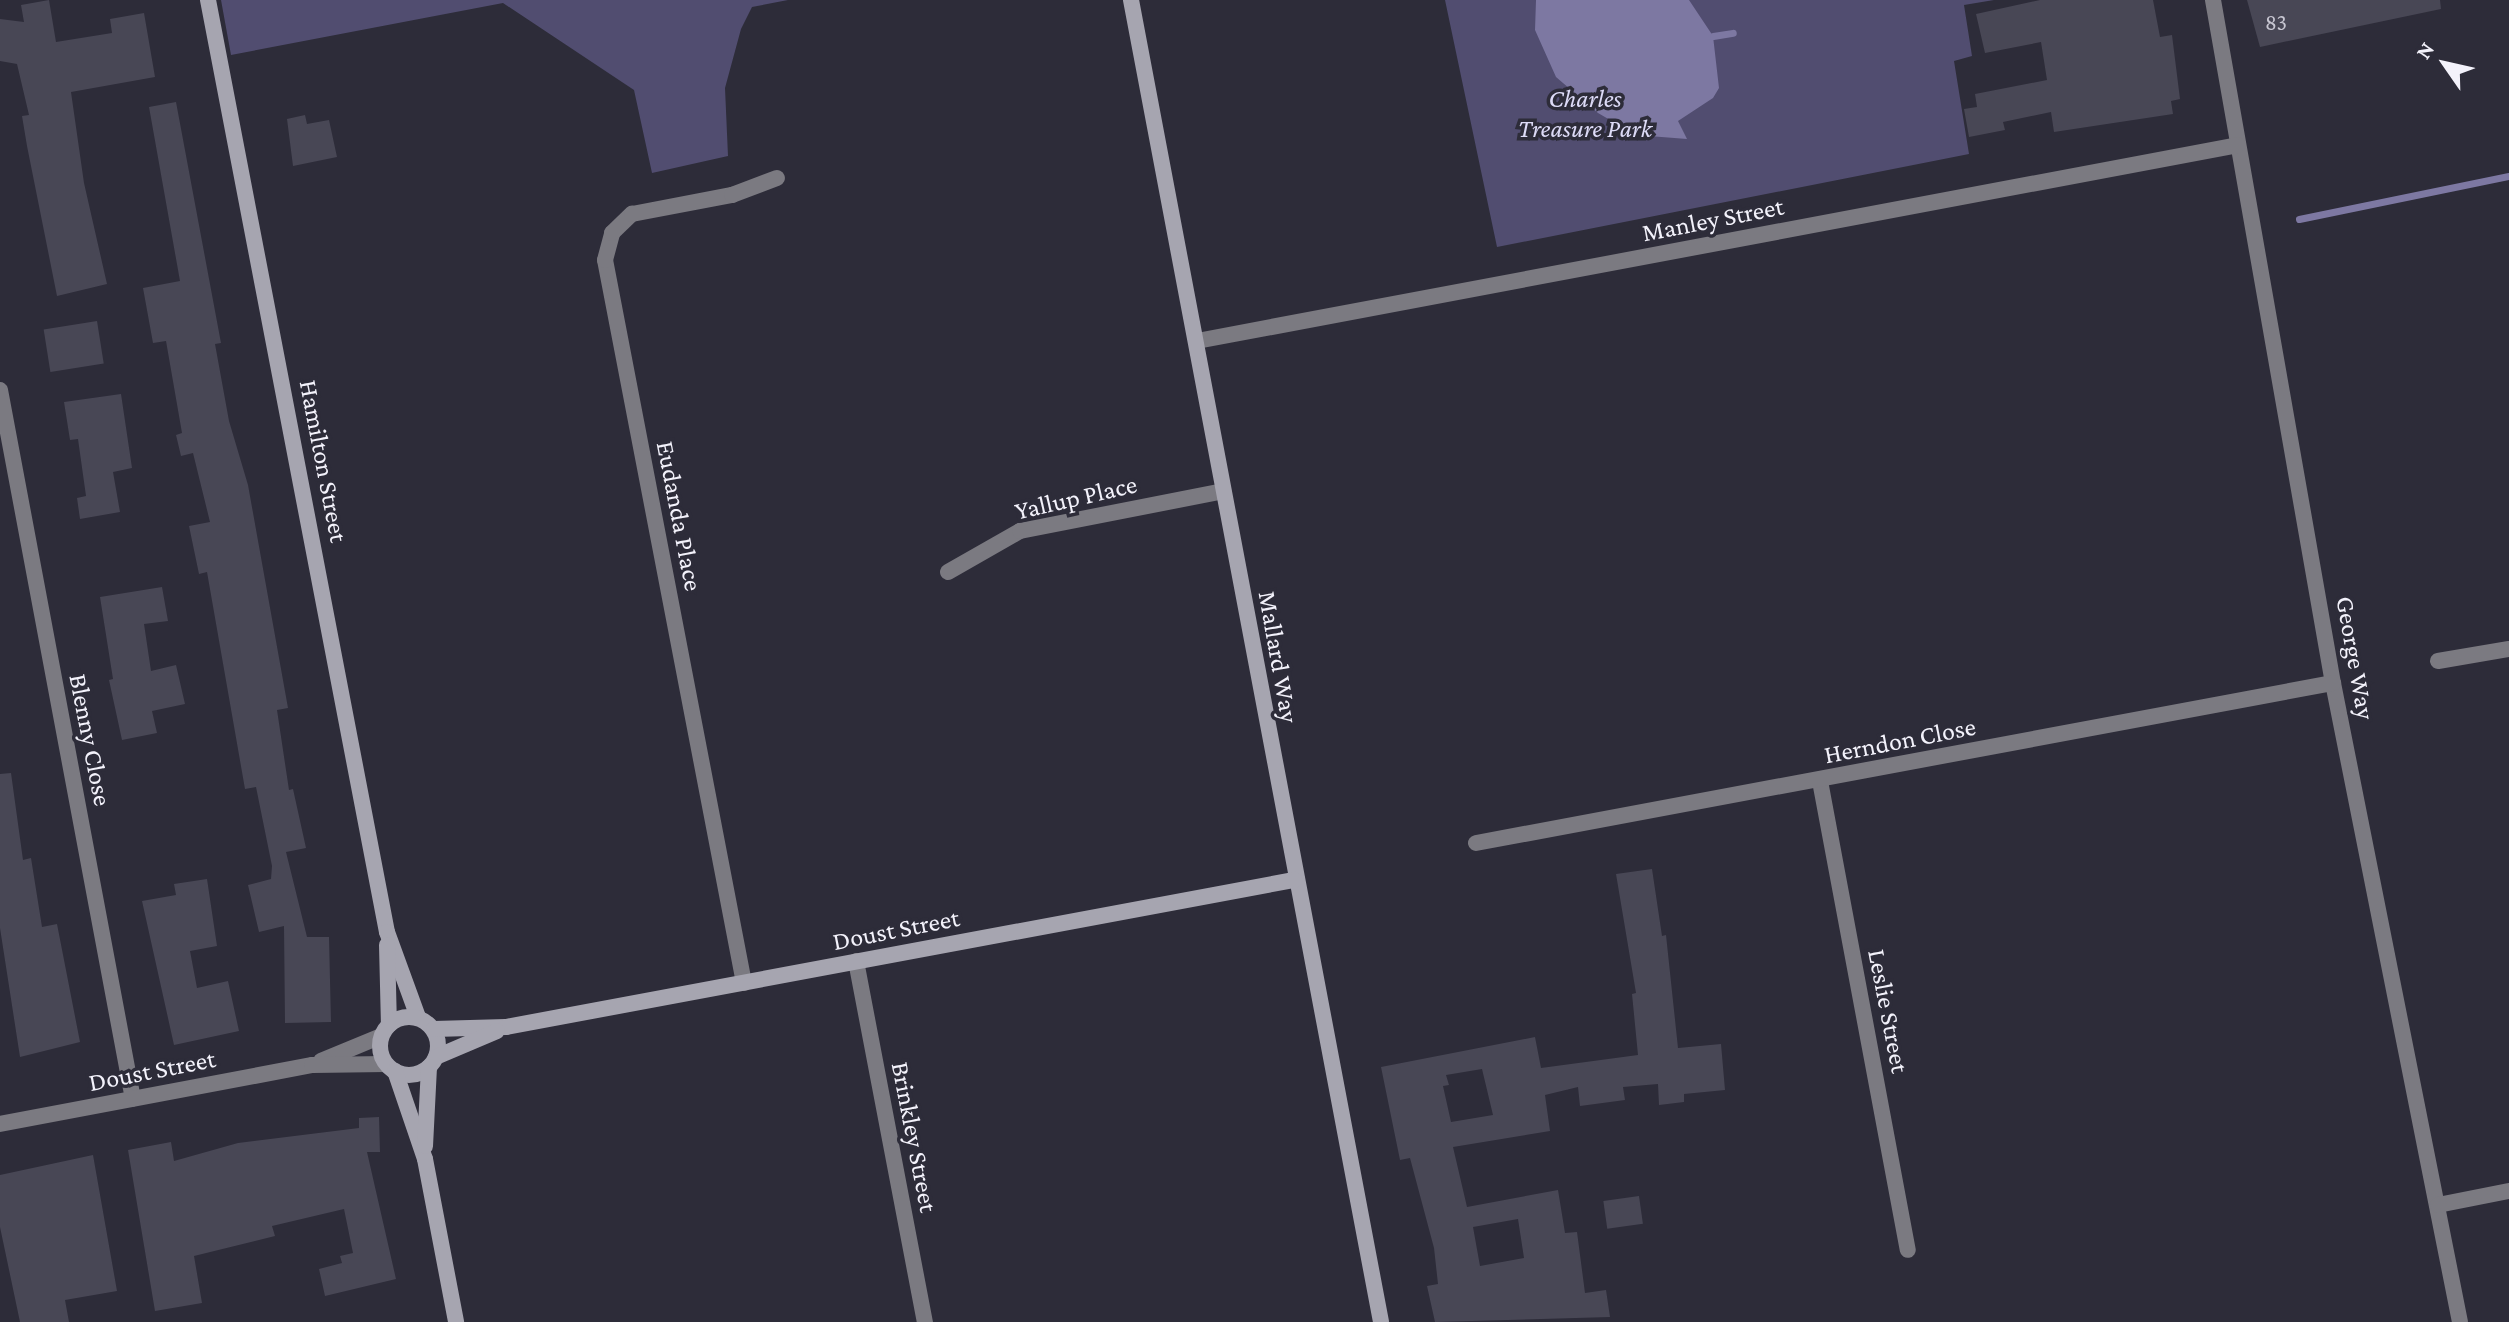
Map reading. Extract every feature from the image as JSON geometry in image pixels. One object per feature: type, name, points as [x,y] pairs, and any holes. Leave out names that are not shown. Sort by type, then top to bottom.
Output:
[{"type":"street","name":"Hamilton Street","points":[[208,0],[387,932],[418,1017]]},
{"type":"street","name":"Mallard Way","points":[[1131,0],[1197,341],[1294,880],[1381,1322]]},
{"type":"street","name":"George Way","points":[[2213,0],[2333,683],[2460,1322]]},
{"type":"street","name":"Manley Street","points":[[1197,341],[2238,145]]},
{"type":"street","name":"Eudanda Place","points":[[744,983],[605,260],[612,233],[632,214],[732,195],[777,178]]},
{"type":"street","name":"Blenny Close","points":[[0,390],[133,1099]]},
{"type":"street","name":"Yallup Place","points":[[948,572],[1020,531],[1223,491]]},
{"type":"street","points":[[2438,661],[2509,649]]},
{"type":"street","name":"Herndon Close","points":[[1476,843],[2333,683]]},
{"type":"street","name":"Leslie Street","points":[[1820,781],[1908,1250]]},
{"type":"street","name":"Doust Street","points":[[434,1029],[506,1027],[1294,880]]},
{"type":"street","name":"Hamilton Street","points":[[385,1030],[387,932]]},
{"type":"street","name":"Brinkley Street","points":[[856,961],[925,1322]]},
{"type":"street","points":[[425,1159],[434,1029],[418,1017],[402,1017],[385,1030],[390,1067],[425,1159],[456,1322]]},
{"type":"street","name":"Doust Street","points":[[433,1062],[506,1027]]},
{"type":"street","name":"Doust Street","points":[[312,1065],[385,1030]]},
{"type":"street","points":[[390,1067],[415,1075],[433,1062]]},
{"type":"street","name":"Doust Street","points":[[0,1124],[312,1065],[390,1067]]},
{"type":"street","points":[[2438,1205],[2509,1191]]},
{"type":"green space","points":[[221,0],[788,0],[752,7],[741,29],[725,88],[728,156],[652,173],[634,90],[503,3],[231,55]]},
{"type":"green space","name":"Charles Treasure Park","points":[[1445,0],[1994,0],[1964,5],[1972,56],[1954,61],[1969,154],[1497,247]]},
{"type":"shaded area","points":[[1536,0],[1689,0],[1713,36],[1719,88],[1713,98],[1678,121],[1687,139],[1636,135],[1598,113],[1556,77],[1535,30]]},
{"type":"building","points":[[49,0],[56,42],[112,33],[110,19],[144,13],[155,77],[71,92],[84,183],[107,284],[57,296],[27,146],[22,116],[29,115],[17,64],[0,61],[0,19],[24,22],[21,5]]},
{"type":"building","points":[[2040,0],[2153,0],[2160,37],[2172,35],[2180,99],[2171,101],[2173,114],[2054,132],[2051,112],[2003,122],[2005,130],[1969,137],[1964,109],[1977,107],[1975,94],[2047,80],[2041,42],[1985,53],[1976,14]]},
{"type":"building","points":[[2247,0],[2440,0],[2441,9],[2260,47]]},
{"type":"building","points":[[176,102],[221,343],[215,344],[229,421],[248,485],[288,708],[277,710],[289,790],[293,789],[306,848],[286,852],[307,937],[329,937],[331,1022],[285,1023],[284,926],[259,932],[248,885],[271,879],[272,866],[256,787],[245,789],[207,572],[199,574],[189,526],[210,522],[193,453],[181,456],[176,435],[182,433],[166,341],[153,343],[143,288],[180,281],[149,107]]},
{"type":"building","points":[[305,115],[307,124],[329,120],[337,157],[293,166],[287,119]]},
{"type":"building","points":[[97,321],[104,363],[50,372],[44,329]]},
{"type":"building","points":[[121,394],[132,468],[113,472],[120,512],[80,519],[77,498],[86,496],[78,439],[70,440],[64,402]]},
{"type":"building","points":[[162,587],[168,621],[144,624],[151,671],[176,665],[185,704],[152,711],[157,733],[122,740],[109,680],[113,679],[100,597]]},
{"type":"building","points":[[11,773],[23,860],[31,858],[42,927],[57,924],[80,1042],[20,1057],[0,928],[0,774]]},
{"type":"building","points":[[1652,869],[1662,936],[1666,935],[1678,1048],[1721,1044],[1725,1090],[1684,1094],[1684,1102],[1659,1105],[1658,1084],[1623,1087],[1625,1100],[1580,1106],[1578,1087],[1545,1095],[1550,1131],[1453,1147],[1467,1207],[1558,1190],[1565,1233],[1577,1232],[1585,1293],[1606,1290],[1610,1317],[1435,1322],[1427,1286],[1438,1284],[1434,1248],[1410,1158],[1400,1160],[1381,1067],[1535,1037],[1541,1068],[1638,1055],[1632,994],[1636,993],[1616,874]],"holes":[[[1482,1069],[1493,1115],[1451,1122],[1443,1086],[1449,1085],[1446,1075]],[[1518,1219],[1524,1258],[1480,1266],[1473,1227]]]},
{"type":"building","points":[[207,879],[217,946],[190,951],[197,988],[228,981],[239,1031],[174,1045],[142,901],[176,895],[174,884]]},
{"type":"building","points":[[379,1117],[380,1152],[367,1152],[396,1279],[325,1296],[319,1269],[342,1263],[340,1256],[353,1253],[344,1209],[272,1226],[275,1236],[194,1256],[202,1303],[155,1311],[128,1150],[171,1142],[174,1161],[238,1143],[359,1128],[359,1118]]},
{"type":"building","points":[[93,1155],[117,1291],[65,1300],[69,1322],[20,1322],[0,1227],[0,1175]]},
{"type":"building","points":[[1639,1196],[1643,1224],[1607,1229],[1603,1201]]},
{"type":"waterway","points":[[1713,36],[1733,33]]},
{"type":"waterway","points":[[2299,219],[2509,176]]}]
